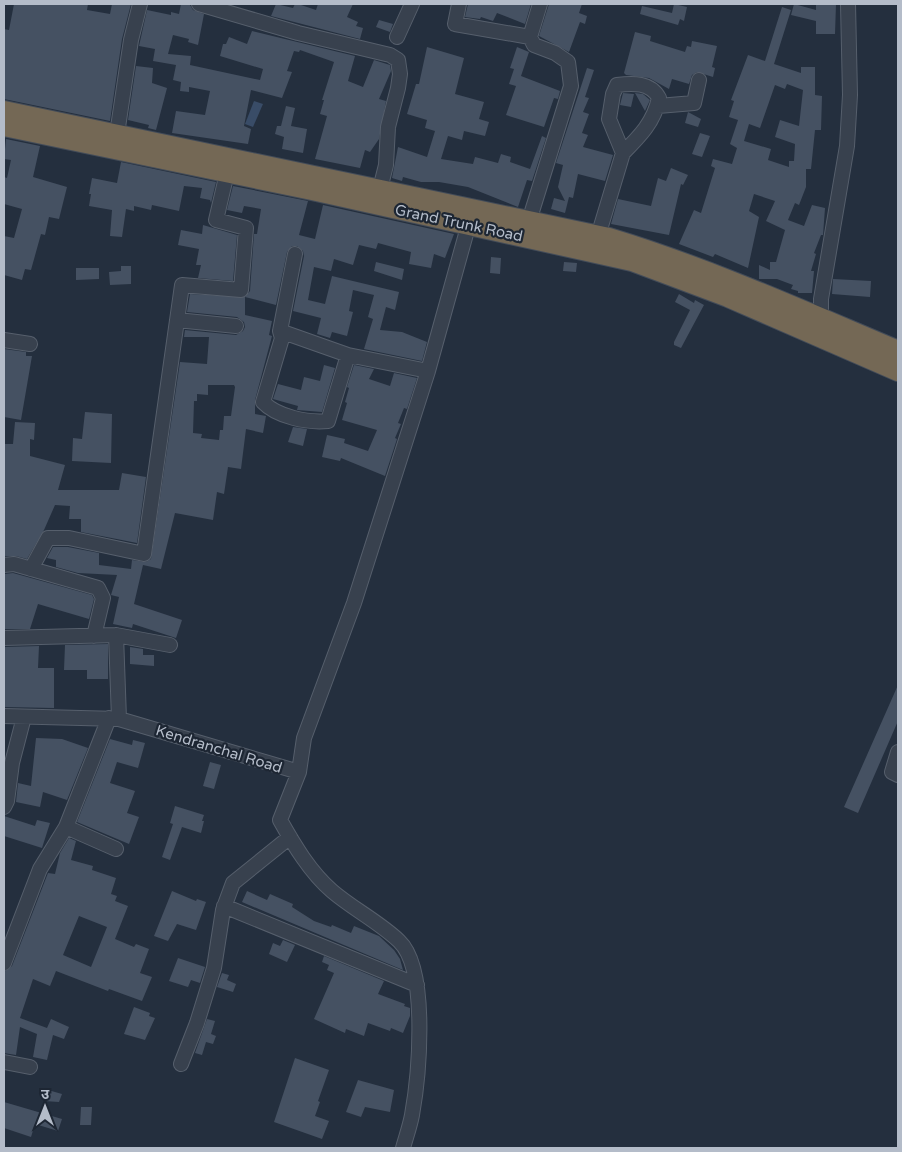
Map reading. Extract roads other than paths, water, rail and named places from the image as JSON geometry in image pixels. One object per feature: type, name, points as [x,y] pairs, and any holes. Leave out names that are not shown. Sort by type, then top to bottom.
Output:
[{"type":"highway","name":"Grand Trunk Road","points":[[4,111],[380,189],[632,261],[728,297],[898,351]]},
{"type":"highway","name":"Grand Trunk Road","points":[[7,129],[227,173],[471,216],[529,221],[598,236],[661,254],[821,328],[898,371]]},
{"type":"street","points":[[117,134],[131,40],[140,4]]},
{"type":"street","points":[[199,4],[298,33],[390,56],[398,60],[399,81],[388,127],[386,165],[380,189]]},
{"type":"street","points":[[398,38],[412,4]]},
{"type":"street","points":[[459,4],[455,24],[530,37]]},
{"type":"street","points":[[529,221],[571,86],[568,62],[554,53],[534,45],[530,37],[540,4]]},
{"type":"street","points":[[821,328],[821,299],[847,146],[850,95],[848,4]]},
{"type":"street","points":[[658,106],[694,103],[699,80]]},
{"type":"street","points":[[598,236],[623,153],[645,132],[658,106],[659,98],[656,91],[648,87],[630,83],[617,85],[613,94],[608,119],[623,153]]},
{"type":"street","points":[[31,569],[48,538],[69,538],[144,554],[182,285],[241,290],[246,228],[216,220],[227,173]]},
{"type":"street","points":[[299,772],[304,738],[354,603],[428,371],[471,216]]},
{"type":"street","points":[[294,254],[280,331],[282,338],[263,402],[271,410],[316,422],[328,422],[348,355]]},
{"type":"street","points":[[177,320],[236,326]]},
{"type":"street","points":[[280,331],[348,355],[428,371]]},
{"type":"street","points":[[4,340],[30,344]]},
{"type":"street","points":[[4,565],[14,564],[98,588],[103,598],[94,636]]},
{"type":"street","points":[[4,963],[40,869],[66,827],[114,719],[116,635]]},
{"type":"street","points":[[4,638],[116,635],[170,645]]},
{"type":"street","name":"Kendranchal Road","points":[[4,716],[114,719],[299,772],[280,820],[298,852],[331,890],[400,941],[409,954],[417,985],[419,1048],[412,1115],[402,1148]]},
{"type":"street","points":[[4,807],[7,801],[12,763],[24,717]]},
{"type":"street","points":[[898,752],[892,772],[898,775]]},
{"type":"street","points":[[66,827],[116,849]]},
{"type":"street","points":[[181,1064],[198,1023],[214,968],[224,906],[233,883],[290,837]]},
{"type":"street","points":[[224,906],[417,985]]},
{"type":"street","points":[[4,1062],[30,1067]]},
{"type":"water","points":[[254,101],[263,104],[253,127],[245,124]]}]
